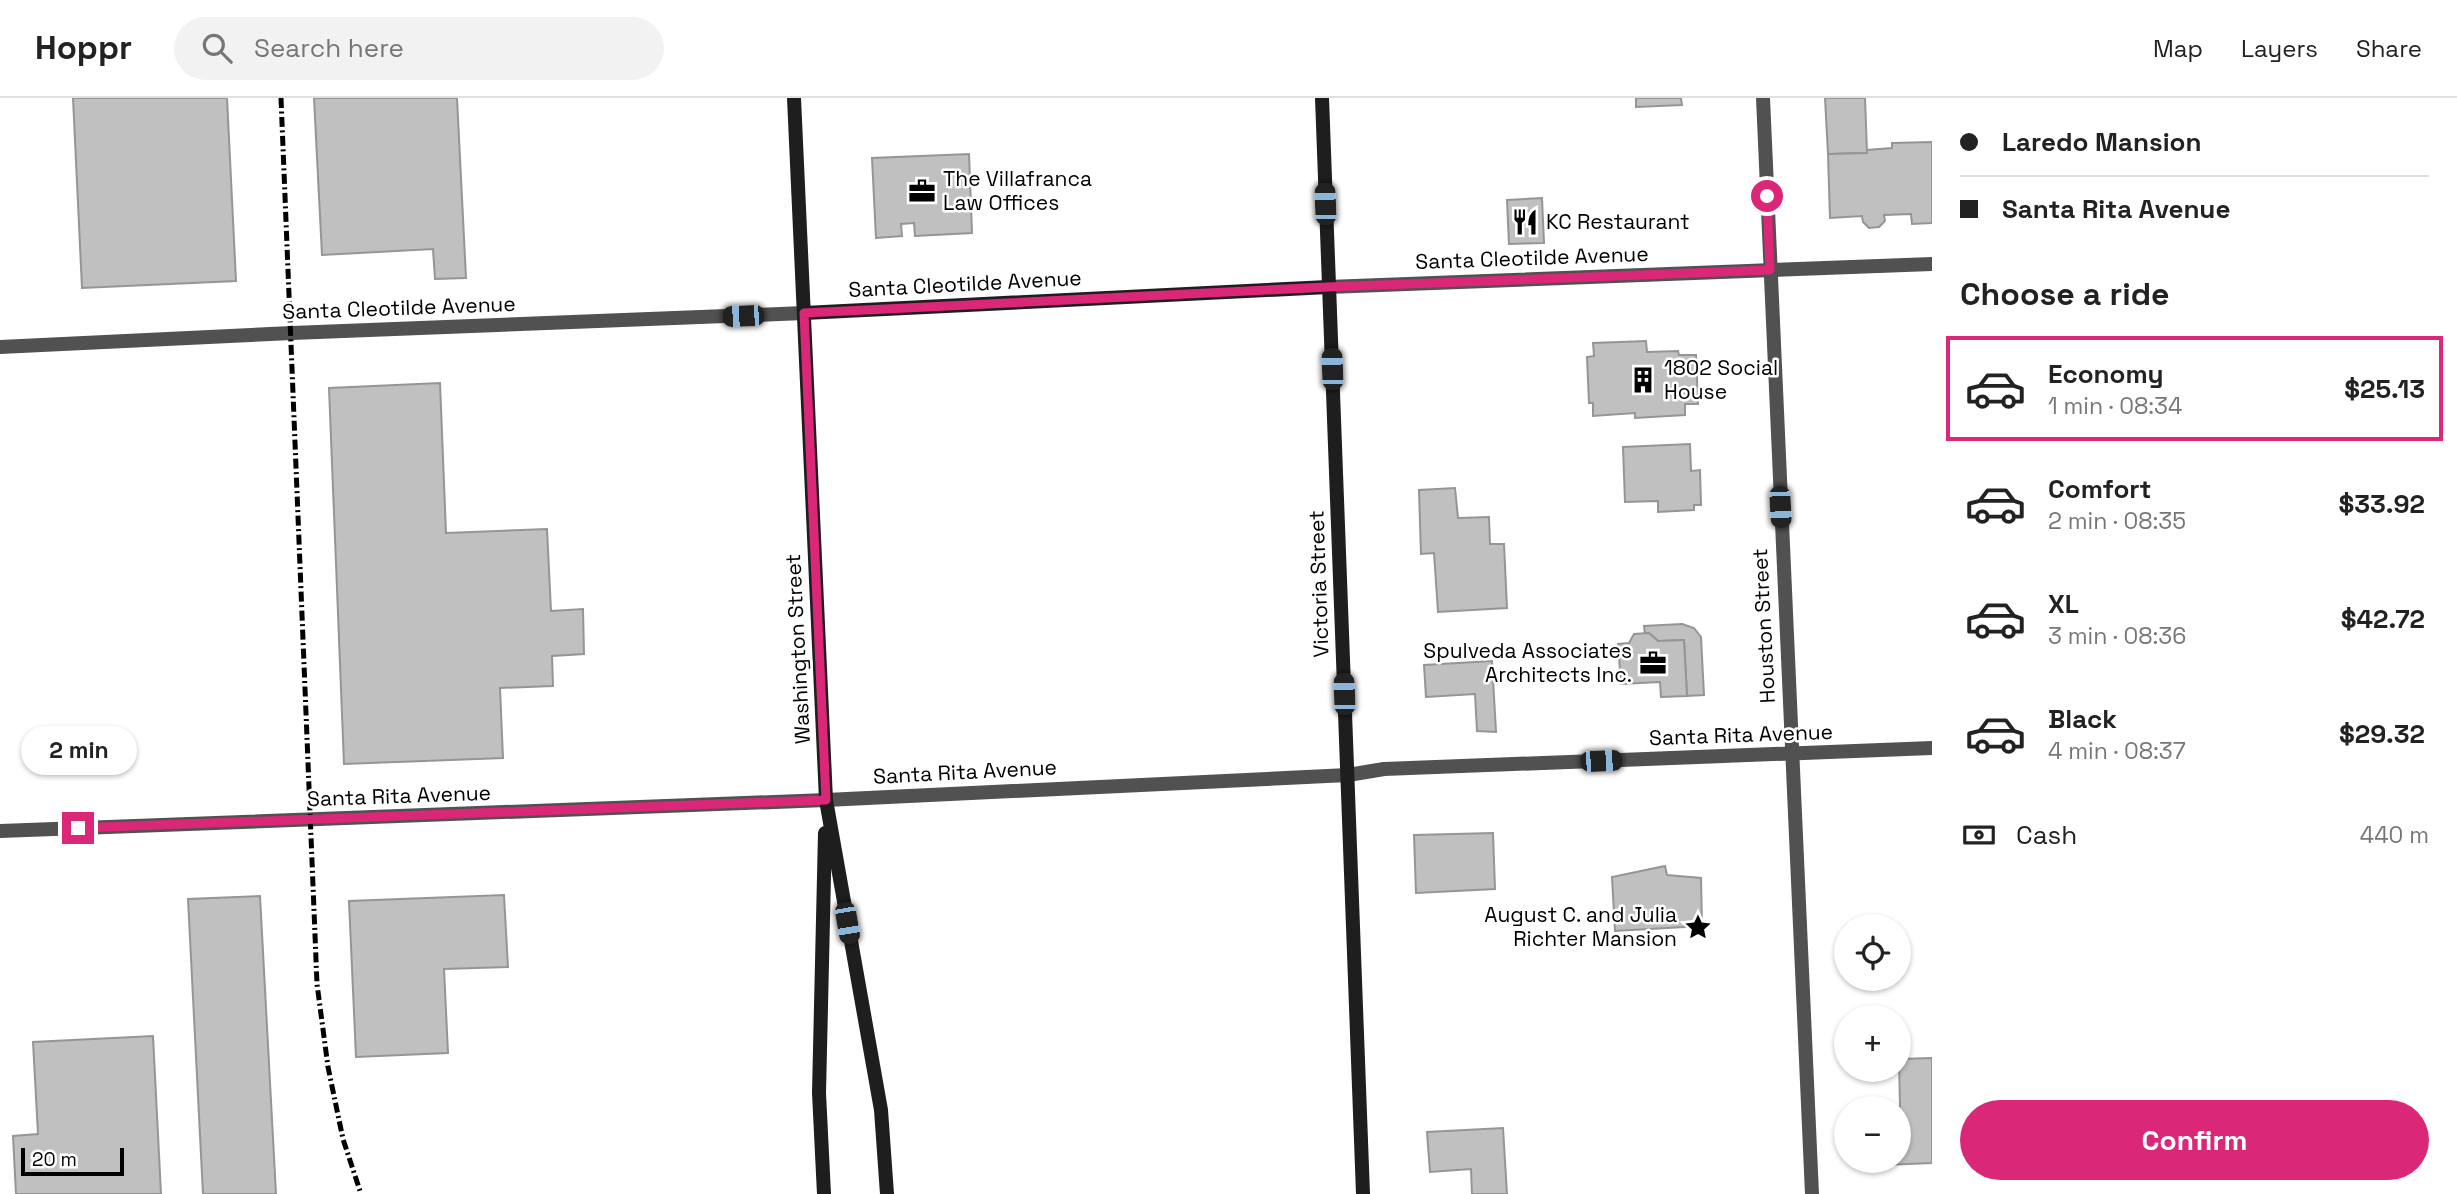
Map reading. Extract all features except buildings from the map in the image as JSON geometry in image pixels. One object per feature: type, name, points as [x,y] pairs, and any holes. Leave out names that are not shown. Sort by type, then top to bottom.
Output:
[{"type":"main road","name":"Washington Street","points":[[794,98],[826,800],[881,1110],[887,1194]]},
{"type":"main road","name":"Victoria Street","points":[[1322,98],[1363,1194]]},
{"type":"main road","name":"Santa Cleotilde Avenue","points":[[804,313],[1328,287]]},
{"type":"main road","points":[[824,1194],[819,1093],[826,800]]},
{"type":"street","name":"Houston Street","points":[[1763,98],[1812,1194]]},
{"type":"street","name":"Santa Cleotilde Avenue","points":[[1328,287],[1932,264]]},
{"type":"street","name":"Santa Cleotilde Avenue","points":[[0,347],[292,332],[804,313]]},
{"type":"street","name":"Santa Rita Avenue","points":[[0,831],[826,800],[1348,775],[1384,769],[1932,748]]},
{"type":"railway","points":[[281,98],[317,984],[328,1067],[343,1139],[361,1194]]},
{"type":"place","name":"The Villafranca Law Offices","points":[[922,191]]},
{"type":"place","name":"KC Restaurant","points":[[1525,222]]},
{"type":"place","name":"1802 Social House","points":[[1643,380]]},
{"type":"place","name":"Spulveda Associates Architects Inc.","points":[[1653,663]]},
{"type":"place","name":"August C. and Julia Richter Mansion","points":[[1698,927]]},
{"type":"route","points":[[78,828],[826,800],[804,313],[1328,287],[1770,270],[1767,196]]}]
